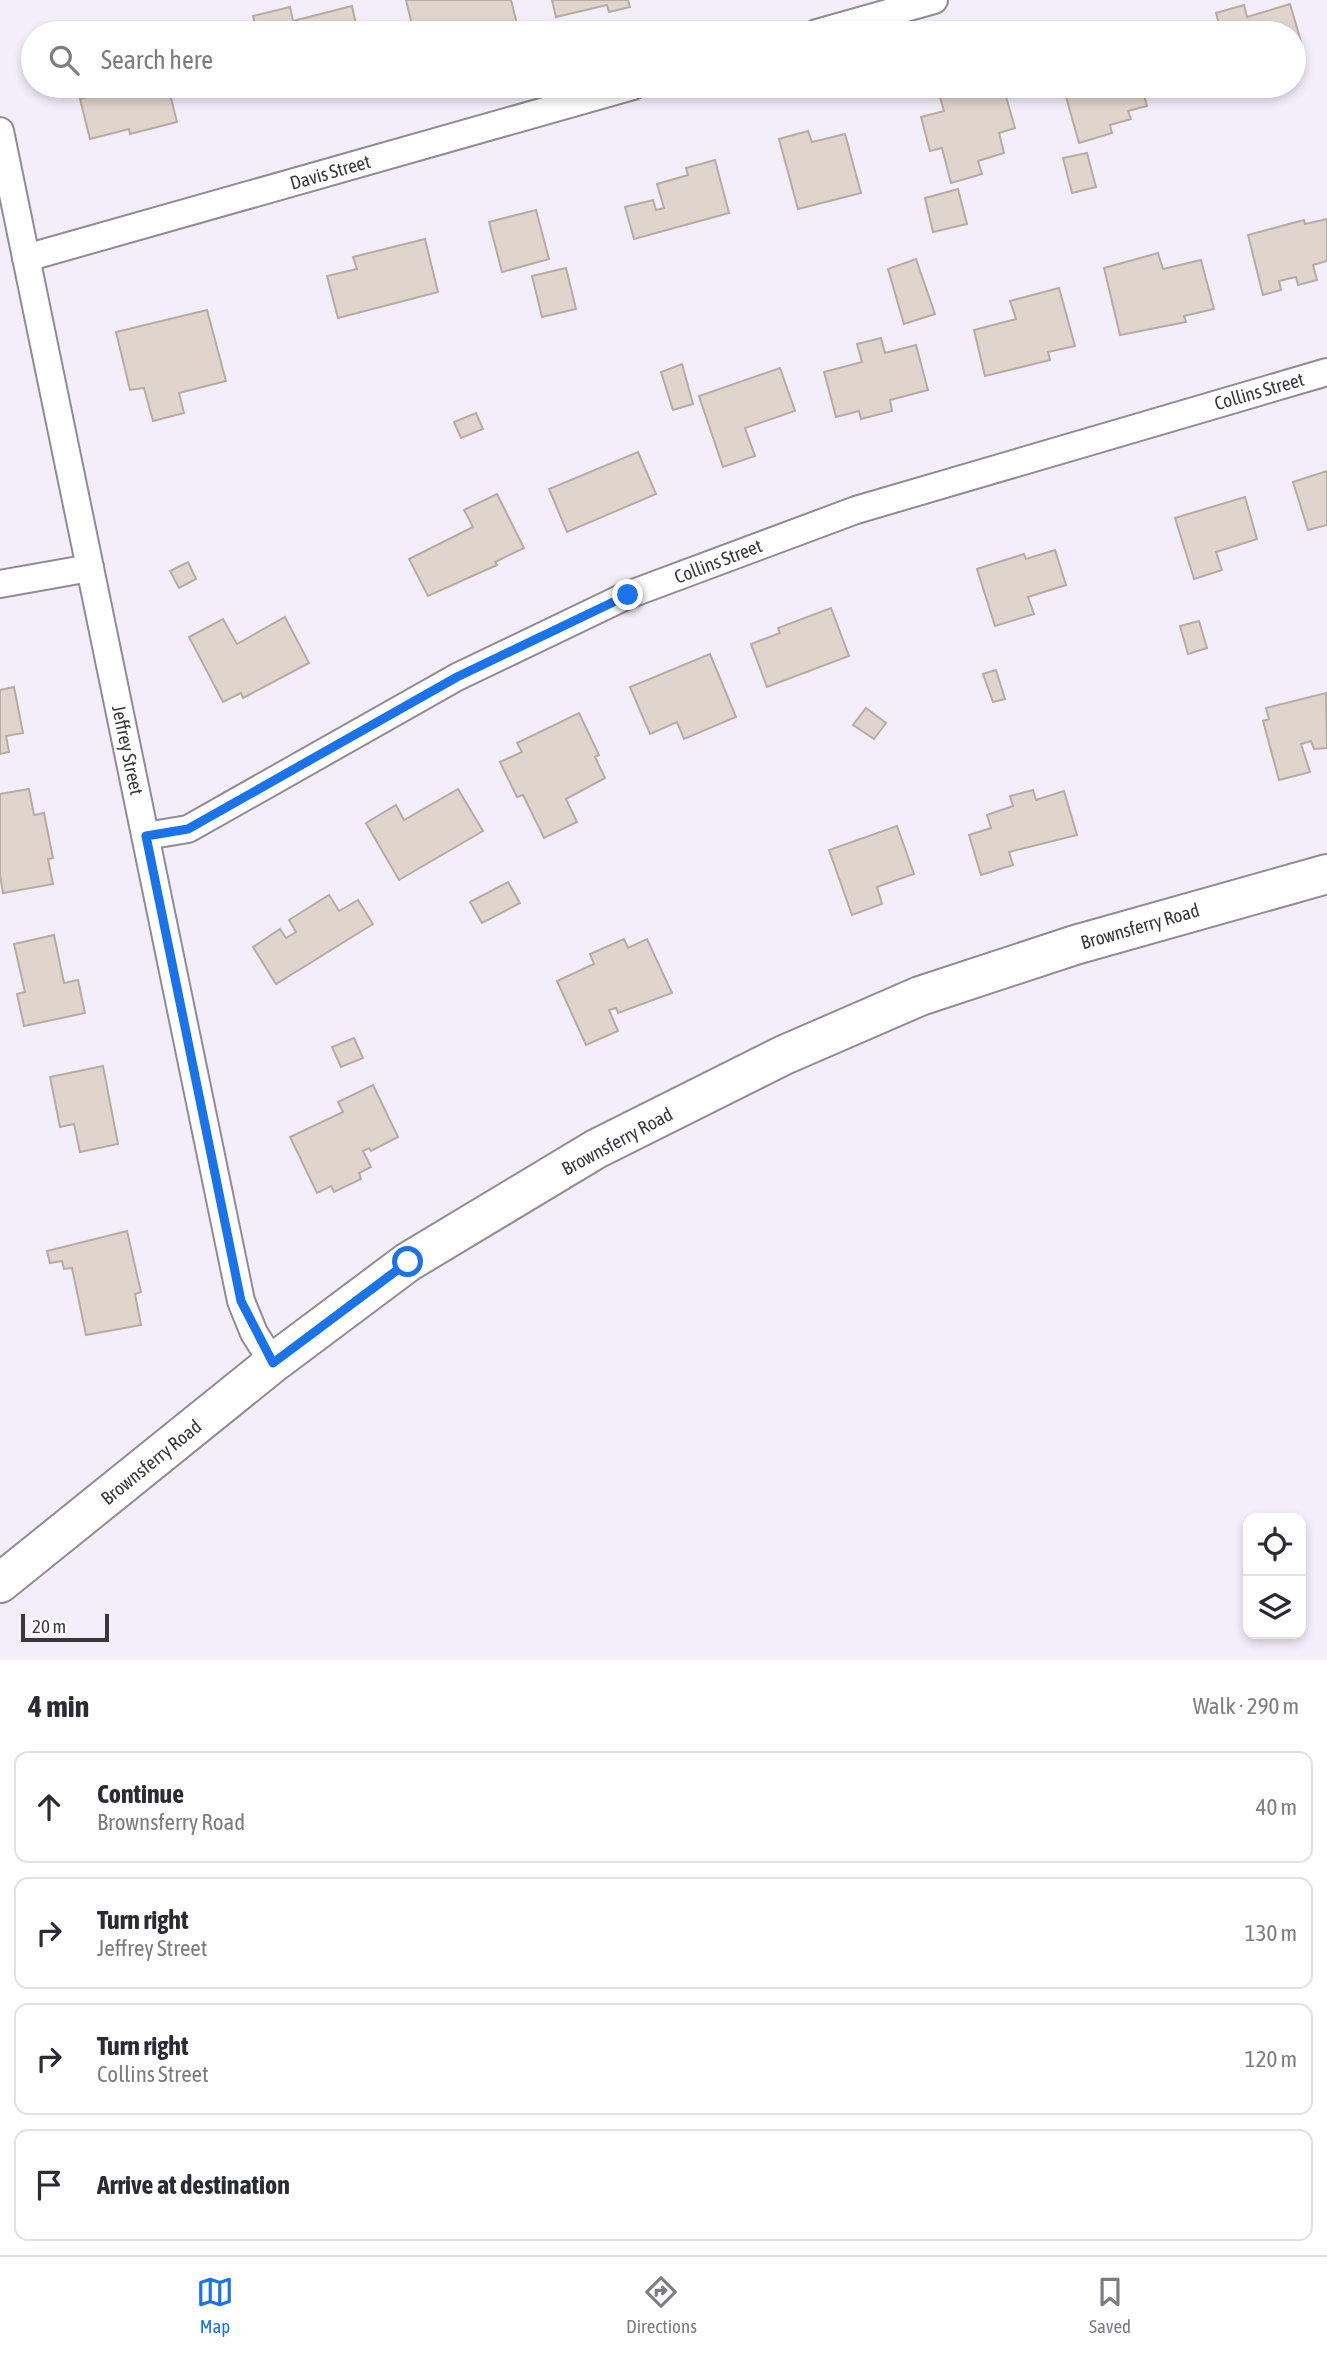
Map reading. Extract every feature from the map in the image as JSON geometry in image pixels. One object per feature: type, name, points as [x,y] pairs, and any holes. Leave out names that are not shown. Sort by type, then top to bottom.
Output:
[{"type":"street","points":[[860,21],[934,0]]},
{"type":"street","name":"Davis Street","points":[[26,258],[591,98]]},
{"type":"street","name":"Jeffrey Street","points":[[0,131],[241,1301],[273,1363]]},
{"type":"street","name":"Collins Street","points":[[146,836],[188,829],[445,684],[628,595],[856,510],[1327,372]]},
{"type":"street","points":[[0,584],[90,568]]},
{"type":"street","name":"Brownsferry Road","points":[[0,1583],[273,1363],[408,1262],[596,1149],[784,1055],[920,996],[1075,944],[1327,874]]},
{"type":"building","points":[[406,0],[511,0],[516,21],[411,21]]},
{"type":"building","points":[[552,0],[628,0],[630,7],[609,12],[607,5],[556,17]]},
{"type":"building","points":[[1290,4],[1295,21],[1218,21],[1216,13],[1244,5],[1247,17]]},
{"type":"building","points":[[352,6],[355,21],[293,21]]},
{"type":"building","points":[[290,7],[293,21],[254,21],[253,16]]},
{"type":"building","points":[[171,98],[177,122],[130,134],[129,129],[90,139],[80,99]]},
{"type":"building","points":[[940,98],[1006,98],[1015,128],[999,133],[1004,153],[978,161],[982,174],[951,183],[942,148],[930,151],[921,117],[944,111]]},
{"type":"building","points":[[1066,98],[1145,98],[1147,106],[1128,111],[1131,119],[1110,125],[1112,133],[1079,143]]},
{"type":"building","points":[[808,131],[812,142],[845,134],[861,193],[798,209],[779,139]]},
{"type":"building","points":[[1087,153],[1096,187],[1072,193],[1063,158]]},
{"type":"building","points":[[715,160],[729,213],[634,239],[625,207],[653,200],[656,210],[664,208],[657,184],[688,175],[686,168]]},
{"type":"building","points":[[958,189],[967,224],[933,232],[925,198]]},
{"type":"building","points":[[536,210],[549,259],[502,272],[489,222]]},
{"type":"building","points":[[1327,219],[1327,261],[1313,265],[1317,280],[1298,285],[1296,277],[1279,281],[1281,290],[1263,295],[1248,235],[1304,220],[1305,224]]},
{"type":"building","points":[[425,239],[438,292],[338,318],[327,276],[357,269],[353,257]]},
{"type":"building","points":[[1158,253],[1163,269],[1201,260],[1214,309],[1184,316],[1186,322],[1120,335],[1104,268]]},
{"type":"building","points":[[916,259],[935,314],[904,324],[888,269]]},
{"type":"building","points":[[566,268],[576,309],[542,317],[532,276]]},
{"type":"building","points":[[1059,288],[1075,346],[1048,352],[1050,360],[985,376],[974,330],[1016,319],[1010,301]]},
{"type":"building","points":[[207,310],[226,381],[179,393],[184,413],[153,421],[144,388],[130,390],[116,332]]},
{"type":"building","points":[[881,338],[885,353],[916,345],[928,390],[890,400],[892,411],[861,419],[859,411],[836,417],[824,372],[862,362],[857,344]]},
{"type":"building","points":[[682,364],[693,404],[673,410],[661,372]]},
{"type":"building","points":[[780,368],[795,411],[745,428],[755,456],[723,467],[699,396]]},
{"type":"building","points":[[476,413],[483,429],[461,438],[454,422]]},
{"type":"building","points":[[638,452],[656,494],[567,532],[549,489]]},
{"type":"building","points":[[1327,471],[1327,525],[1308,530],[1293,482]]},
{"type":"building","points":[[497,494],[524,548],[495,562],[497,565],[428,596],[409,559],[473,527],[464,510]]},
{"type":"building","points":[[1245,497],[1257,539],[1216,552],[1222,570],[1194,579],[1175,518]]},
{"type":"building","points":[[1055,550],[1066,585],[1028,597],[1034,614],[995,626],[977,569],[1024,554],[1026,559]]},
{"type":"building","points":[[188,562],[196,579],[179,588],[170,571]]},
{"type":"building","points":[[831,608],[849,656],[767,687],[751,644],[780,633],[778,628]]},
{"type":"building","points":[[285,617],[309,663],[243,698],[241,693],[223,702],[189,637],[223,619],[237,644]]},
{"type":"building","points":[[1199,621],[1207,648],[1188,654],[1180,626]]},
{"type":"building","points":[[710,654],[736,717],[684,739],[677,722],[650,734],[630,687]]},
{"type":"building","points":[[996,670],[1005,699],[993,702],[983,674]]},
{"type":"building","points":[[14,687],[23,733],[6,736],[9,752],[0,754],[0,690]]},
{"type":"building","points":[[1326,693],[1327,748],[1314,749],[1311,741],[1301,744],[1310,772],[1279,780],[1263,721],[1269,719],[1266,708]]},
{"type":"building","points":[[866,708],[886,723],[874,739],[853,725]]},
{"type":"building","points":[[579,713],[599,755],[595,757],[605,778],[566,799],[577,822],[544,838],[523,795],[517,797],[500,762],[522,752],[517,743]]},
{"type":"building","points":[[29,789],[34,815],[44,813],[53,858],[48,859],[53,884],[3,893],[0,875],[0,794]]},
{"type":"building","points":[[458,789],[483,831],[399,880],[366,823],[396,805],[404,820]]},
{"type":"building","points":[[1033,790],[1036,800],[1064,791],[1077,835],[1009,852],[1013,865],[981,875],[969,835],[991,828],[987,815],[1013,806],[1010,796]]},
{"type":"building","points":[[897,826],[914,874],[877,887],[882,904],[852,915],[829,850]]},
{"type":"building","points":[[508,882],[520,903],[482,923],[470,902]]},
{"type":"building","points":[[329,895],[339,911],[358,900],[373,924],[276,984],[253,947],[280,929],[286,938],[296,932],[289,920]]},
{"type":"building","points":[[54,935],[64,983],[78,980],[85,1013],[24,1026],[17,994],[25,992],[14,944]]},
{"type":"building","points":[[624,939],[628,948],[647,939],[672,993],[618,1013],[616,1008],[609,1010],[618,1031],[586,1045],[557,981],[594,964],[590,954]]},
{"type":"building","points":[[354,1038],[363,1058],[341,1067],[332,1047]]},
{"type":"building","points":[[103,1066],[118,1144],[80,1152],[74,1124],[60,1127],[50,1077]]},
{"type":"building","points":[[373,1085],[398,1137],[371,1151],[369,1148],[363,1151],[371,1167],[359,1173],[361,1179],[334,1192],[331,1186],[317,1193],[290,1137],[343,1112],[338,1102]]},
{"type":"building","points":[[127,1231],[141,1292],[135,1294],[141,1325],[86,1335],[72,1268],[64,1269],[62,1261],[50,1263],[47,1251]]},
{"type":"route","points":[[408,1262],[273,1363],[254,1333],[241,1301],[146,836],[172,834],[188,829],[457,677],[628,595]]}]
